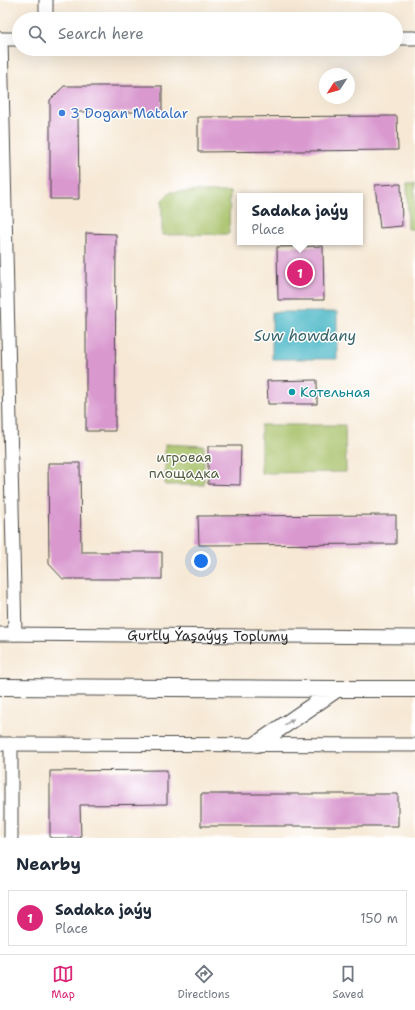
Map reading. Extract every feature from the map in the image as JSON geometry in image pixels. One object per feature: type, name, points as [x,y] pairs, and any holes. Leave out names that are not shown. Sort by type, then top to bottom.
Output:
[{"type":"street","points":[[46,0],[46,12]]},
{"type":"street","points":[[403,38],[415,38]]},
{"type":"street","points":[[12,39],[1,39],[15,634]]},
{"type":"street","name":"Gurtly Ýaşaýyş Toplumy","points":[[0,634],[415,637]]},
{"type":"street","points":[[0,687],[415,689]]},
{"type":"street","points":[[256,744],[338,689]]},
{"type":"street","points":[[11,838],[6,744],[415,744]]},
{"type":"green space","points":[[407,183],[415,183],[415,229],[408,229]]},
{"type":"green space","points":[[171,192],[230,192],[229,234],[162,235],[162,200]]},
{"type":"green space","points":[[261,425],[345,425],[346,472],[261,473]]},
{"type":"green space","name":"игровая площадка","points":[[165,444],[204,446],[204,485],[165,485]]},
{"type":"water","name":"Suw howdany","points":[[272,312],[337,312],[337,359],[272,359]]},
{"type":"building","points":[[64,86],[162,86],[162,112],[78,112],[79,199],[50,199],[50,100]]},
{"type":"building","points":[[397,116],[398,150],[198,152],[198,117]]},
{"type":"building","points":[[401,184],[402,226],[380,228],[375,185]]},
{"type":"building","points":[[86,233],[116,234],[115,431],[86,431]]},
{"type":"building","points":[[323,246],[324,300],[278,300],[277,247]]},
{"type":"building","name":"Котельная","points":[[317,380],[317,404],[268,404],[267,381]]},
{"type":"building","points":[[208,446],[241,446],[240,485],[208,484]]},
{"type":"building","points":[[48,463],[80,463],[81,552],[162,552],[162,579],[63,579],[49,564]]},
{"type":"building","points":[[396,515],[396,544],[199,545],[198,516]]},
{"type":"building","points":[[167,770],[167,804],[80,805],[81,838],[50,838],[50,771]]},
{"type":"building","points":[[201,794],[398,794],[398,826],[201,826]]},
{"type":"place","name":"3 Dogan Matalar","points":[[62,113]]},
{"type":"place","name":"Sadaka jaýy","points":[[300,273]]},
{"type":"place","name":"Котельная","points":[[292,392]]}]
